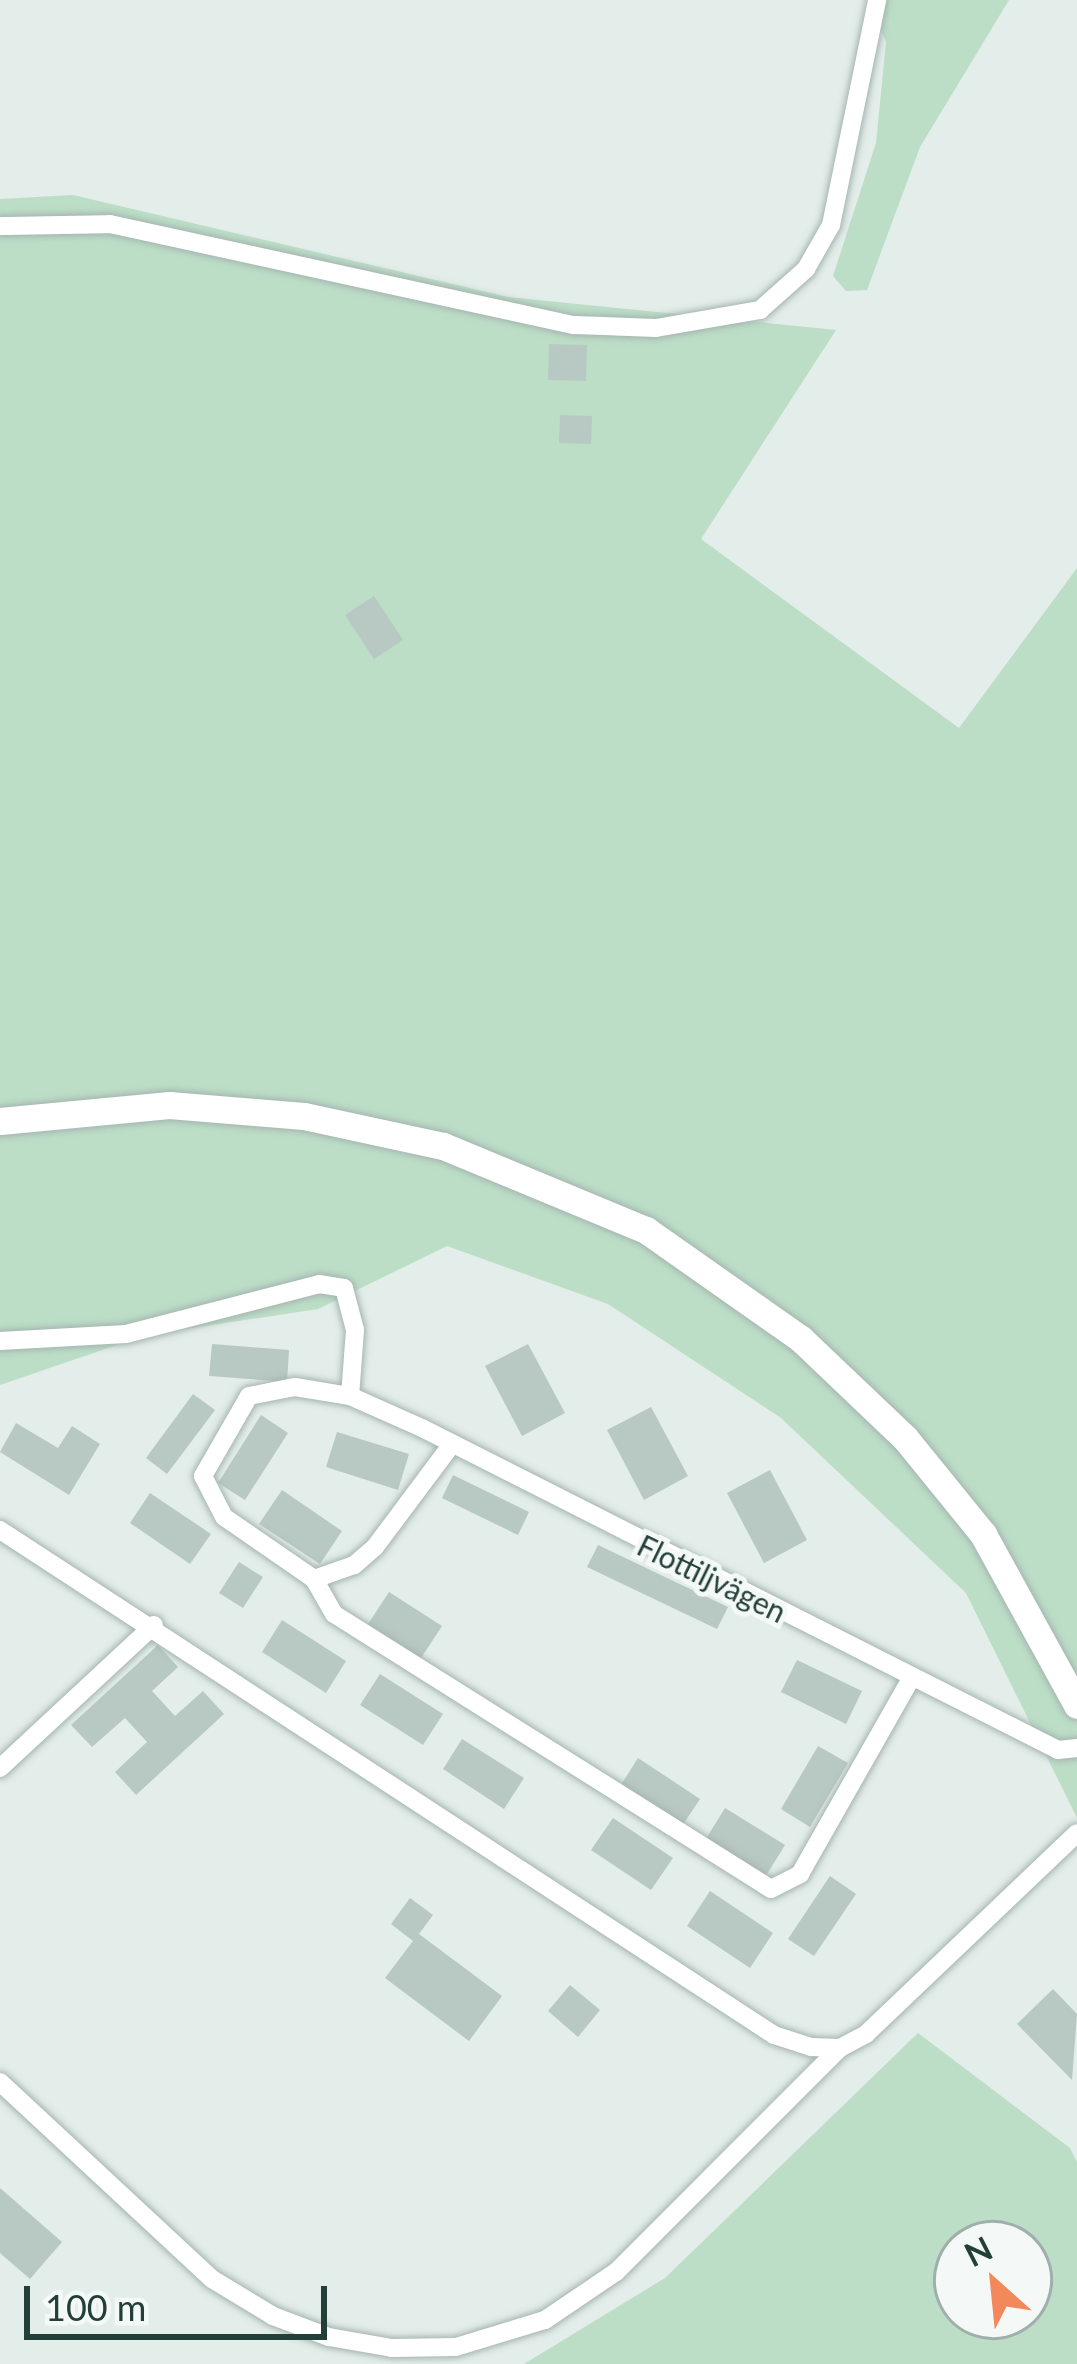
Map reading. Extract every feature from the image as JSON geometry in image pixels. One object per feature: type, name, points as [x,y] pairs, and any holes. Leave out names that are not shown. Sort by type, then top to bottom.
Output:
[{"type":"street","points":[[0,226],[110,224],[574,325],[656,328],[760,310],[806,269],[831,225],[877,0]]},
{"type":"street","points":[[0,1121],[169,1105],[304,1116],[442,1146],[646,1230],[774,1317],[905,1438],[983,1534],[1077,1705]]},
{"type":"street","points":[[0,1341],[126,1334],[331,1286],[344,1288],[356,1330],[350,1396],[296,1388],[249,1396],[204,1463],[209,1495],[224,1516],[314,1579],[334,1614],[771,1888],[800,1874],[912,1677]]},
{"type":"street","name":"Flottiljvägen","points":[[350,1396],[1058,1750],[1077,1748]]},
{"type":"street","points":[[314,1579],[355,1565],[375,1546],[452,1444]]},
{"type":"street","points":[[0,1530],[154,1625],[774,2035],[840,2048]]},
{"type":"street","points":[[0,1768],[154,1625]]},
{"type":"street","points":[[0,2082],[212,2279],[273,2316],[329,2337],[392,2348],[456,2347],[545,2320],[598,2287],[840,2048],[866,2034],[1077,1833]]},
{"type":"green space","points":[[869,0],[1009,0],[920,147],[867,290],[846,291],[833,276],[876,143],[886,42]]},
{"type":"green space","points":[[73,195],[508,297],[836,330],[701,539],[959,728],[1077,568],[1077,1818],[966,1593],[781,1418],[608,1304],[447,1246],[318,1309],[146,1335],[0,1385],[0,199]]},
{"type":"green space","points":[[918,2033],[1070,2148],[1077,2162],[1077,2364],[524,2364],[665,2278]]},
{"type":"building","points":[[549,344],[587,345],[586,381],[548,380]]},
{"type":"building","points":[[560,415],[592,416],[591,444],[559,443]]},
{"type":"building","points":[[374,596],[403,640],[374,659],[345,615]]},
{"type":"building","points":[[212,1344],[289,1350],[287,1382],[209,1376]]},
{"type":"building","points":[[528,1344],[565,1413],[522,1436],[485,1366]]},
{"type":"building","points":[[193,1394],[215,1410],[167,1474],[146,1458]]},
{"type":"building","points":[[651,1407],[688,1476],[644,1500],[607,1430]]},
{"type":"building","points":[[261,1415],[288,1433],[245,1500],[218,1483]]},
{"type":"building","points":[[16,1423],[58,1448],[72,1426],[100,1444],[69,1495],[0,1452]]},
{"type":"building","points":[[337,1432],[409,1454],[398,1490],[326,1467]]},
{"type":"building","points":[[770,1470],[807,1540],[764,1563],[727,1493]]},
{"type":"building","points":[[453,1475],[529,1512],[518,1535],[442,1498]]},
{"type":"building","points":[[282,1490],[342,1531],[320,1564],[259,1524]]},
{"type":"building","points":[[150,1493],[211,1534],[190,1564],[130,1523]]},
{"type":"building","points":[[598,1545],[728,1607],[717,1629],[587,1567]]},
{"type":"building","points":[[239,1562],[263,1577],[243,1608],[219,1593]]},
{"type":"building","points":[[389,1592],[442,1626],[421,1658],[368,1624]]},
{"type":"building","points":[[282,1620],[346,1661],[326,1693],[262,1652]]},
{"type":"building","points":[[158,1645],[178,1667],[152,1691],[175,1716],[203,1691],[224,1714],[136,1795],[115,1772],[147,1742],[125,1718],[92,1747],[71,1725]]},
{"type":"building","points":[[797,1660],[862,1691],[846,1724],[781,1692]]},
{"type":"building","points":[[380,1674],[443,1714],[423,1745],[360,1705]]},
{"type":"building","points":[[462,1739],[524,1778],[504,1809],[443,1769]]},
{"type":"building","points":[[818,1746],[848,1763],[810,1827],[781,1809]]},
{"type":"building","points":[[638,1758],[700,1799],[680,1829],[619,1788]]},
{"type":"building","points":[[725,1808],[785,1845],[764,1879],[704,1842]]},
{"type":"building","points":[[613,1818],[673,1858],[651,1890],[591,1850]]},
{"type":"building","points":[[830,1876],[856,1894],[814,1956],[788,1939]]},
{"type":"building","points":[[710,1891],[773,1933],[750,1968],[687,1926]]},
{"type":"building","points":[[410,1898],[433,1915],[419,1934],[502,1996],[469,2041],[385,1978],[413,1941],[391,1924]]},
{"type":"building","points":[[570,1985],[600,2010],[578,2037],[548,2011]]},
{"type":"building","points":[[1053,1989],[1077,2014],[1072,2080],[1017,2024]]},
{"type":"building","points":[[0,2188],[62,2242],[30,2279],[0,2253]]}]
